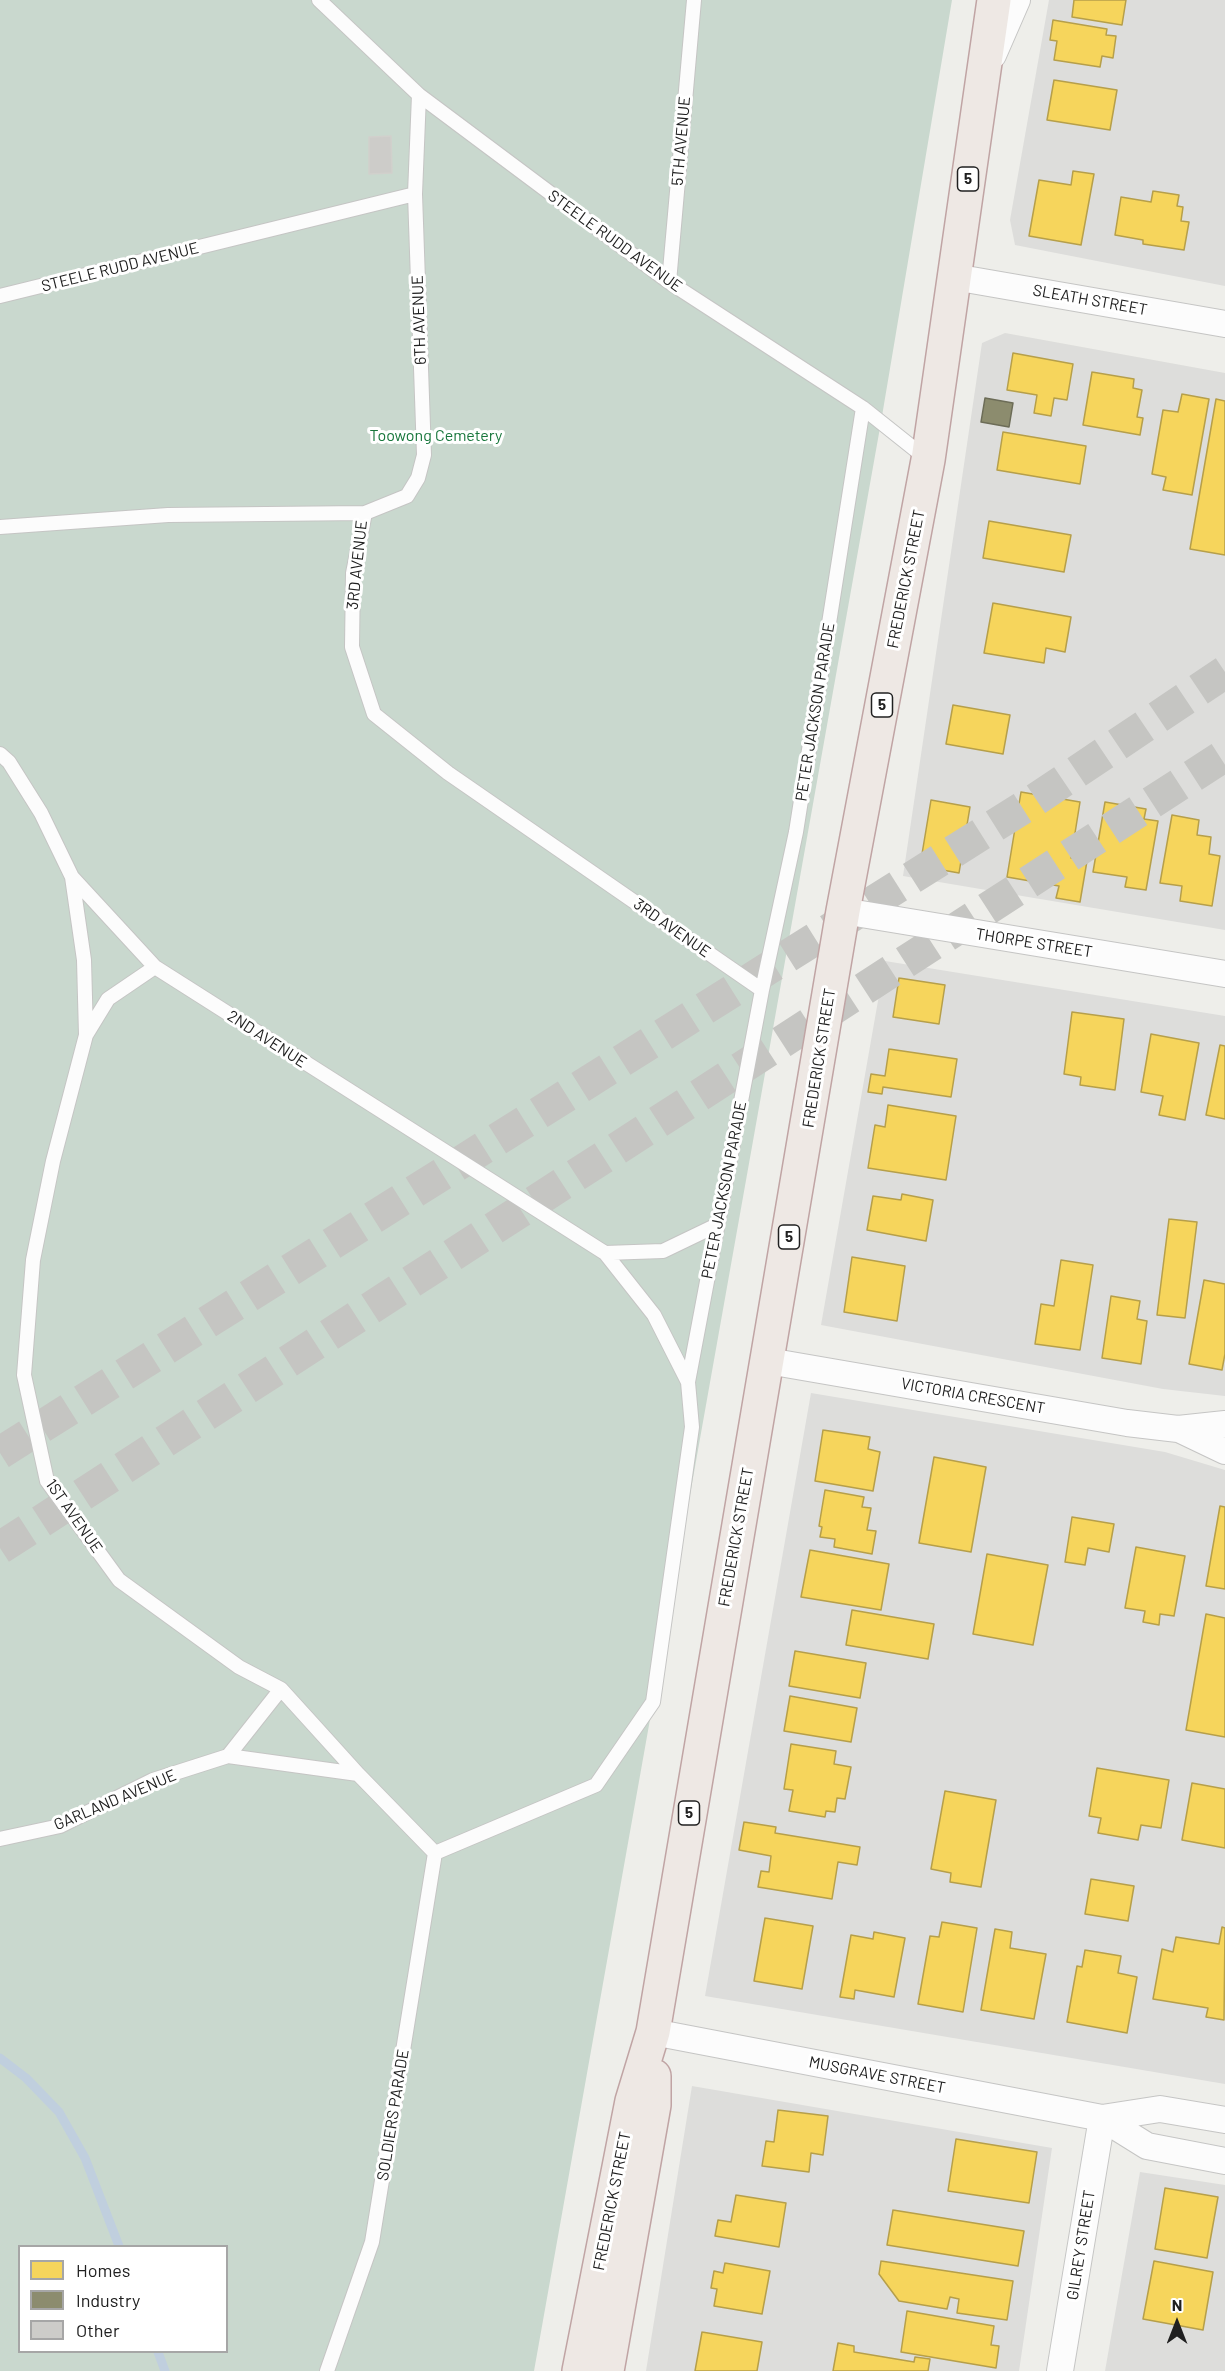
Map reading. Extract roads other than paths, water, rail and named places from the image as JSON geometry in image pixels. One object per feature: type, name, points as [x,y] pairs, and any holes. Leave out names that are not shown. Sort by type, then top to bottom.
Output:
[{"type":"highway","name":"FREDERICK STREET","points":[[579,2371],[632,2101],[652,2032],[843,911],[928,460],[994,0]]},
{"type":"highway","name":"FREDERICK STREET","points":[[607,2371],[654,2105],[652,2032]]},
{"type":"street","name":"FREDERICK STREET","points":[[981,82],[1017,0]]},
{"type":"street","name":"SLEATH STREET","points":[[954,277],[1225,324]]},
{"type":"street","name":"THORPE STREET","points":[[843,911],[1225,974]]},
{"type":"street","name":"VICTORIA CRESCENT","points":[[768,1361],[1127,1423],[1178,1429],[1225,1424]]},
{"type":"street","name":"VICTORIA CRESCENT","points":[[1178,1429],[1225,1450]]},
{"type":"street","name":"MUSGRAVE STREET","points":[[652,2032],[1102,2118],[1160,2109],[1225,2120]]},
{"type":"street","name":"MUSGRAVE STREET","points":[[1102,2118],[1147,2146],[1225,2161]]},
{"type":"street","name":"GILREY STREET","points":[[1060,2371],[1102,2118]]},
{"type":"lane","name":"STEELE RUDD AVENUE","points":[[319,0],[419,96],[669,282],[863,408],[928,460]]},
{"type":"lane","name":"5TH AVENUE","points":[[669,282],[694,0]]},
{"type":"lane","name":"6TH AVENUE","points":[[364,513],[407,496],[418,478],[424,455],[415,194],[419,96]]},
{"type":"lane","name":"STEELE RUDD AVENUE","points":[[0,296],[415,194]]},
{"type":"lane","name":"PETER JACKSON PARADE","points":[[435,1853],[596,1785],[652,1702],[692,1427],[688,1382],[762,990],[796,832],[863,408]]},
{"type":"lane","name":"3RD AVENUE","points":[[0,527],[168,515],[364,513],[353,573],[352,647],[374,714],[448,773],[762,990]]},
{"type":"lane","name":"2ND AVENUE","points":[[0,754],[9,762],[41,813],[72,877],[155,967],[605,1253],[654,1315],[688,1382]]},
{"type":"lane","points":[[72,877],[84,960],[86,1035]]},
{"type":"lane","points":[[86,1035],[108,999],[155,967]]},
{"type":"lane","name":"1ST AVENUE","points":[[86,1035],[53,1161],[33,1260],[24,1376],[46,1481],[119,1580],[239,1667],[281,1689],[358,1774],[435,1853]]},
{"type":"lane","points":[[605,1253],[663,1251],[717,1225]]},
{"type":"lane","points":[[228,1756],[281,1689]]},
{"type":"lane","points":[[228,1756],[358,1774]]},
{"type":"lane","name":"GARLAND AVENUE","points":[[0,1839],[60,1826],[153,1780],[228,1756]]},
{"type":"lane","name":"SOLDIERS PARADE","points":[[327,2371],[372,2242],[435,1853]]},
{"type":"waterway","points":[[0,2058],[26,2078],[59,2112],[85,2158],[119,2245]]},
{"type":"waterway","points":[[158,2353],[165,2371]]},
{"type":"tunnel","points":[[0,1453],[1032,802],[1225,672]]},
{"type":"tunnel","points":[[0,1548],[1225,755]]},
{"type":"park label","name":"Toowong Cemetery","points":[[436,436]]}]
